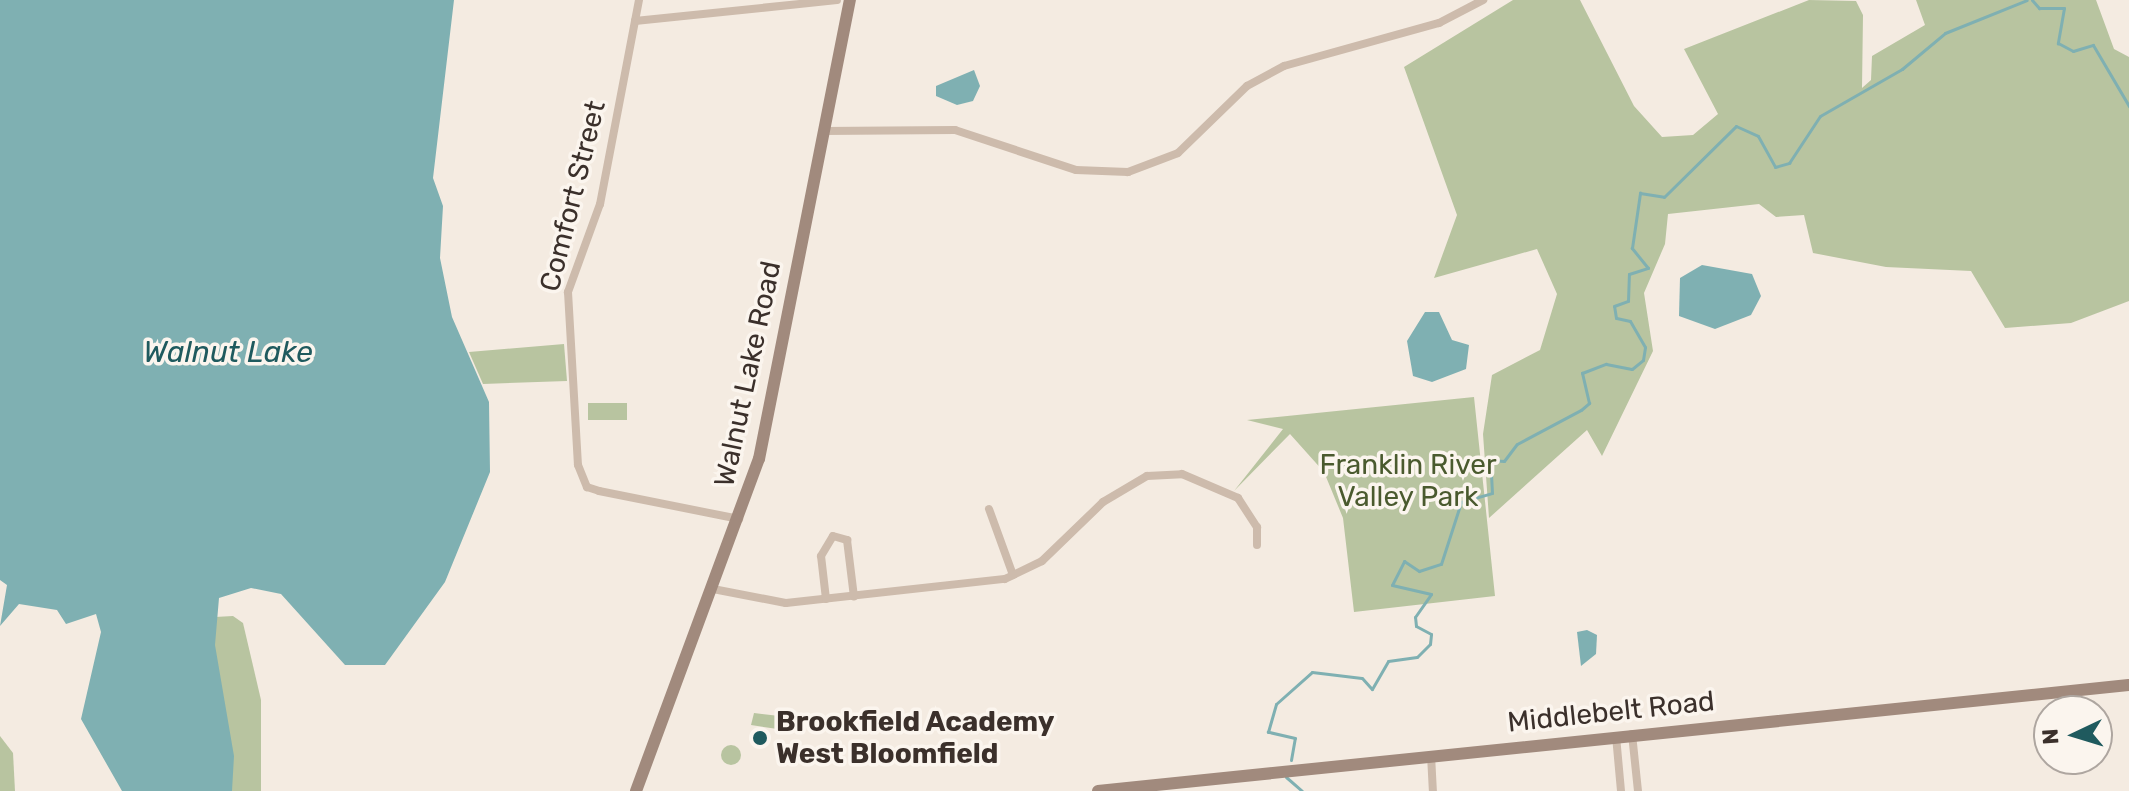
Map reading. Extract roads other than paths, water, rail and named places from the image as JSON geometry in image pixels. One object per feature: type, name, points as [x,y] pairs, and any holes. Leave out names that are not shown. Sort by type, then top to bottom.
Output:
[{"type":"street","name":"Comfort Street","points":[[639,0],[600,204],[568,292],[578,465],[587,487],[739,519]]},
{"type":"street","points":[[635,21],[837,0]]},
{"type":"street","name":"Walnut Lake Road","points":[[636,791],[739,519],[774,390],[850,0]]},
{"type":"street","points":[[823,131],[955,130],[1076,170],[1128,172],[1178,153],[1247,86],[1284,66],[1431,26],[1483,0]]},
{"type":"street","points":[[713,589],[786,603],[947,590],[1013,575],[1042,561],[1103,502],[1147,476],[1182,474],[1238,498],[1257,527],[1257,545]]},
{"type":"street","points":[[989,509],[1013,575]]},
{"type":"street","points":[[826,599],[821,556],[833,536],[847,540],[854,597]]},
{"type":"street","name":"Middlebelt Road","points":[[1098,791],[1616,735],[2129,685]]},
{"type":"street","points":[[1632,734],[1638,791]]},
{"type":"street","points":[[1616,735],[1621,791]]},
{"type":"street","points":[[1431,755],[1433,791]]},
{"type":"water","name":"Walnut Lake","points":[[0,0],[454,0],[433,178],[443,206],[440,258],[452,317],[489,402],[490,472],[445,582],[385,665],[345,665],[281,594],[251,588],[219,598],[215,645],[234,756],[232,791],[122,791],[81,719],[101,632],[96,614],[66,624],[57,610],[19,604],[0,626],[7,585],[0,580]]},
{"type":"water","points":[[974,70],[980,86],[973,101],[957,105],[936,96],[936,86]]},
{"type":"water","points":[[1702,265],[1752,274],[1761,296],[1751,315],[1715,329],[1679,316],[1680,278]]},
{"type":"water","points":[[1425,312],[1439,312],[1452,340],[1469,345],[1466,369],[1432,382],[1413,376],[1407,341]]},
{"type":"water","points":[[1587,630],[1597,635],[1596,654],[1581,666],[1577,632]]},
{"type":"waterway","points":[[1291,760],[1295,738],[1268,732],[1276,704],[1312,672],[1362,678],[1372,689],[1388,661],[1417,657],[1430,644],[1431,634],[1416,626],[1415,617],[1431,594],[1392,585],[1404,561],[1419,571],[1441,564],[1461,502],[1492,493],[1490,460],[1504,461],[1517,444],[1589,403],[1582,373],[1606,364],[1632,369],[1643,360],[1645,347],[1630,321],[1616,318],[1614,306],[1628,301],[1629,274],[1648,268],[1632,248],[1640,193],[1664,197],[1736,126],[1758,136],[1775,167],[1789,163],[1820,116],[1902,69],[1945,33],[2027,0]]},
{"type":"waterway","points":[[2032,0],[2039,8],[2064,8],[2058,43],[2073,51],[2093,45],[2129,106]]},
{"type":"waterway","points":[[1286,777],[1302,791]]},
{"type":"place","name":"Brookfield Academy West Bloomfield","points":[[760,738]]},
{"type":"park label","name":"Franklin River Valley Park","points":[[1408,481]]}]
